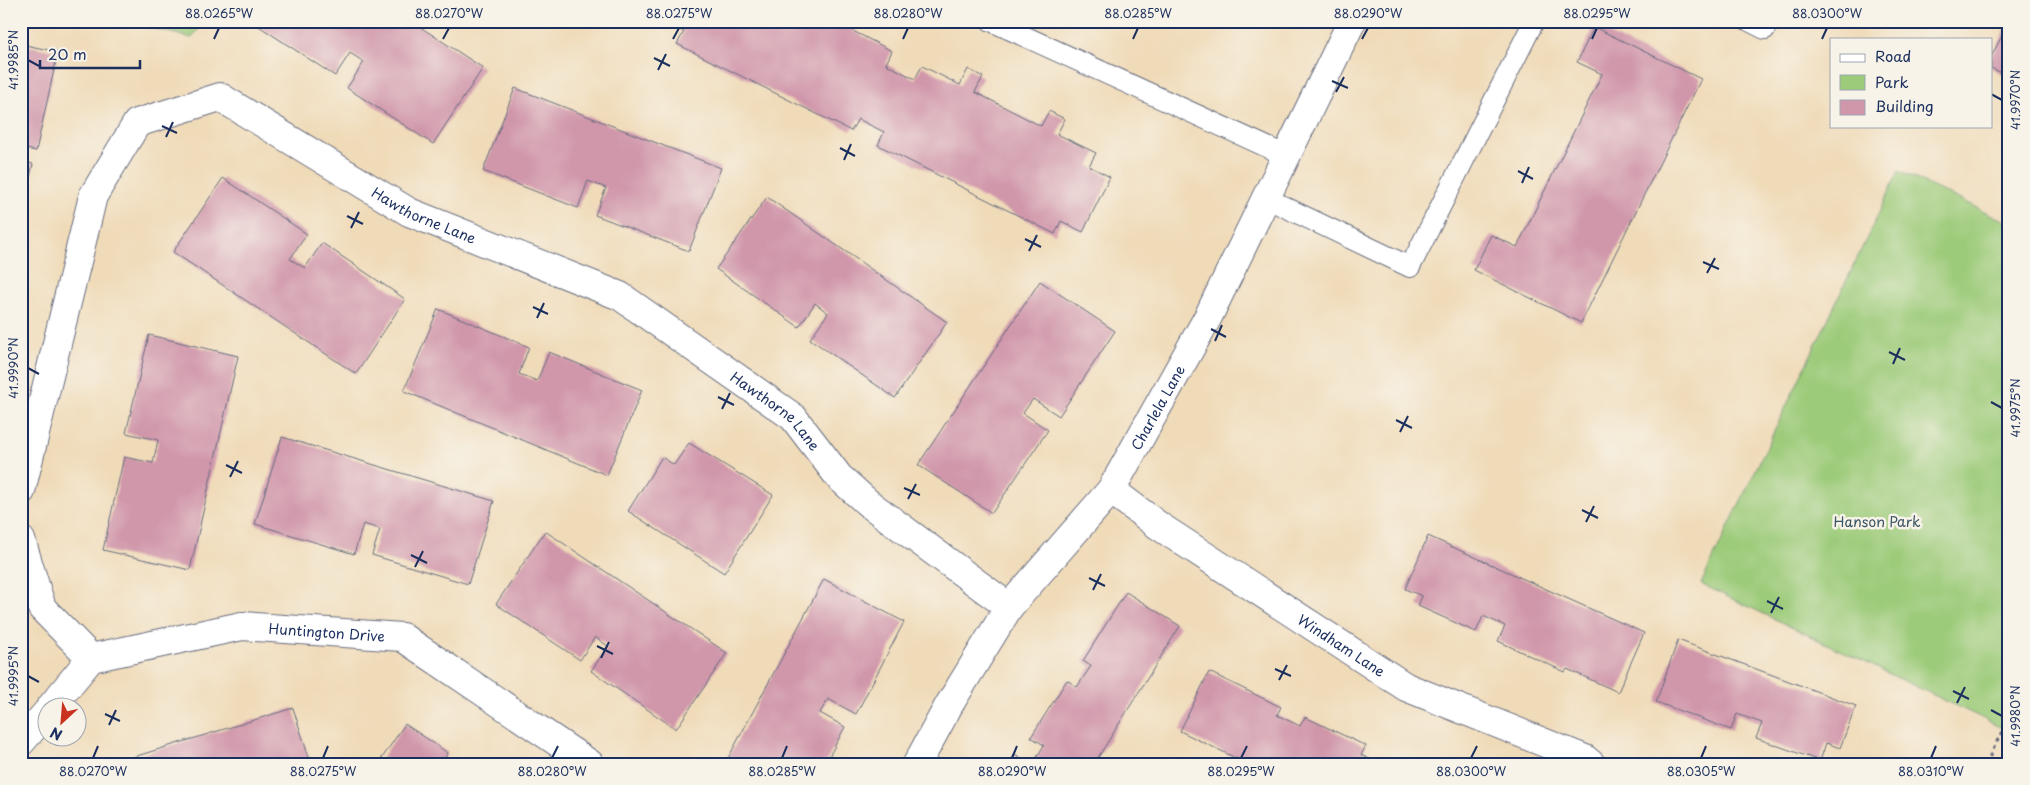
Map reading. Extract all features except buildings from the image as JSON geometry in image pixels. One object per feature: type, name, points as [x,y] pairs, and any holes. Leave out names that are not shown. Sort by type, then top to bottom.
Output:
[{"type":"street","name":"Charlela Lane","points":[[917,764],[949,706],[1009,607],[1110,490],[1208,316],[1352,21]]},
{"type":"street","name":"Hawthorne Lane","points":[[21,491],[94,196],[137,123],[220,97],[409,212],[620,296],[794,416],[839,477],[868,503],[1009,607]]},
{"type":"street","name":"Windham Lane","points":[[1110,490],[1158,526],[1406,687],[1591,764]]},
{"type":"street","points":[[21,540],[42,608],[91,658],[58,698]]},
{"type":"street","name":"Huntington Drive","points":[[91,658],[242,626],[402,637],[553,754],[590,764]]},
{"type":"street","points":[[21,742],[38,722]]},
{"type":"lane","points":[[1266,198],[1410,268],[1534,21]]},
{"type":"lane","points":[[999,23],[1287,156]]},
{"type":"path","points":[[1986,764],[2009,717]]},
{"type":"green space","points":[[121,21],[204,21],[192,38]]},
{"type":"green space","name":"Hanson Park","points":[[1899,171],[2009,223],[2009,731],[1701,584]]}]
